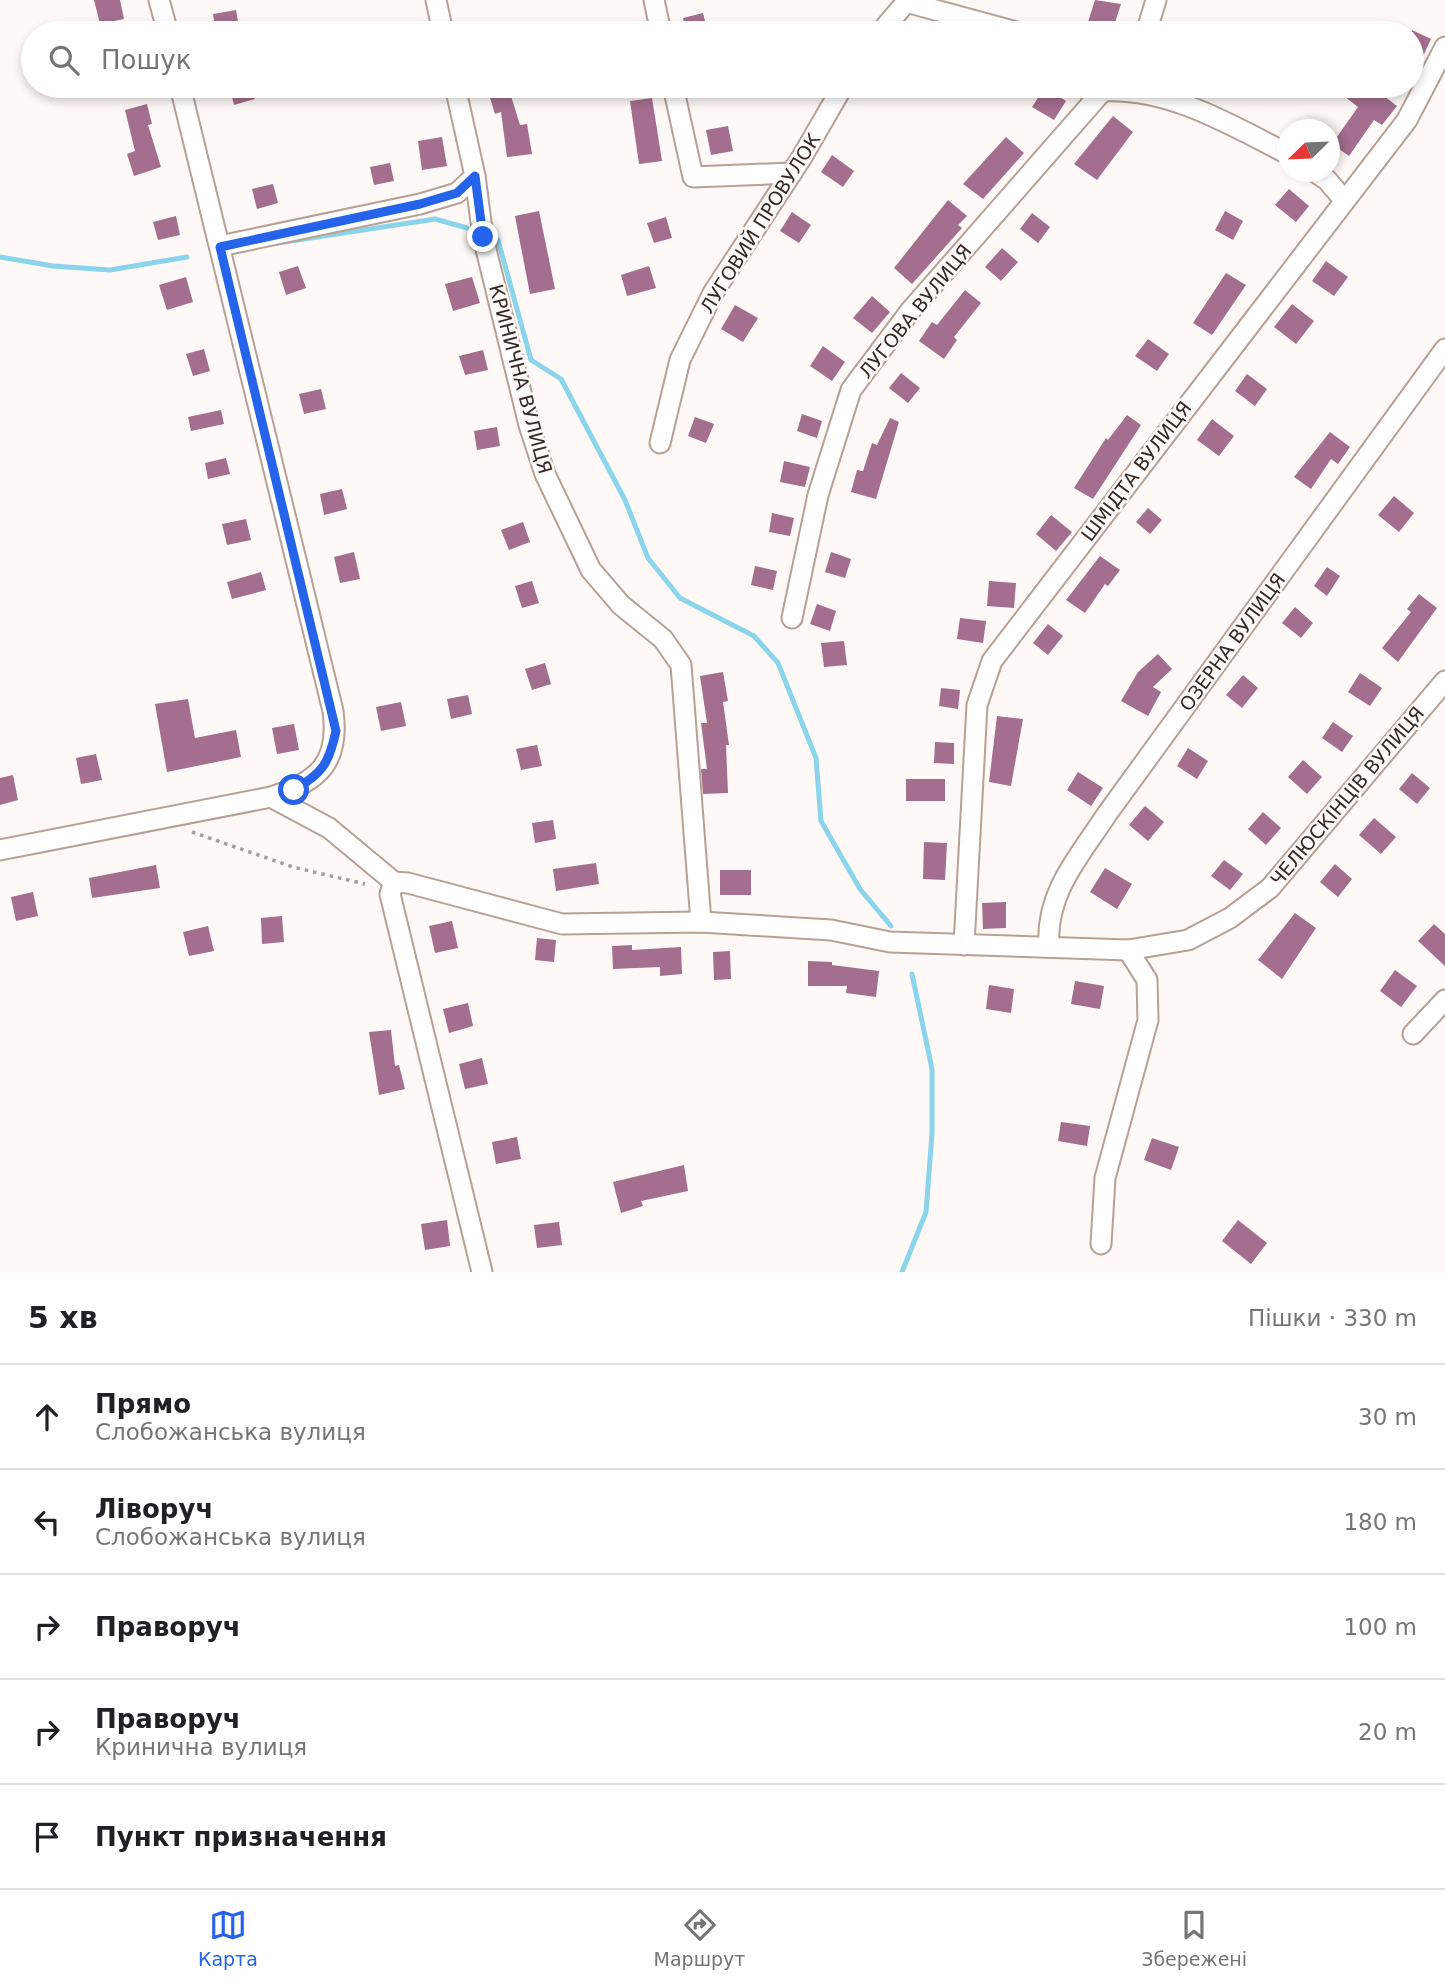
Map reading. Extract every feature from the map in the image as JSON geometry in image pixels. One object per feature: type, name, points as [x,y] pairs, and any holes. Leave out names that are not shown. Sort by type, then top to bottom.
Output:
[{"type":"street","points":[[159,0],[165,21]]},
{"type":"street","points":[[436,0],[440,21]]},
{"type":"street","points":[[654,0],[658,21]]},
{"type":"street","points":[[1150,21],[1156,0]]},
{"type":"street","points":[[890,21],[907,1],[978,21]]},
{"type":"street","name":"ШМІДТА ВУЛИЦЯ","points":[[1424,87],[1445,47]]},
{"type":"street","points":[[0,850],[271,797],[315,778],[330,757],[336,731],[183,98]]},
{"type":"street","name":"КРИНИЧНА ВУЛИЦЯ","points":[[458,98],[475,176],[483,237],[529,425],[545,474],[591,570],[621,605],[663,639],[681,665],[701,922]]},
{"type":"street","points":[[676,98],[693,177],[792,173]]},
{"type":"street","name":"ЛУГОВИЙ ПРОВУЛОК","points":[[660,443],[680,360],[713,293],[792,173],[836,98]]},
{"type":"street","name":"ЛУГОВА ВУЛИЦЯ","points":[[792,618],[818,495],[851,390],[911,310],[1096,98]]},
{"type":"street","points":[[1165,98],[1220,119],[1277,149]]},
{"type":"street","name":"ШМІДТА ВУЛИЦЯ","points":[[964,945],[977,705],[992,661],[1407,120],[1418,98]]},
{"type":"street","points":[[220,247],[420,204],[457,193],[475,176]]},
{"type":"street","points":[[1329,182],[1343,200]]},
{"type":"street","name":"ОЗЕРНА ВУЛИЦЯ","points":[[1049,947],[1047,922],[1058,890],[1107,814],[1445,349]]},
{"type":"street","name":"ЧЕЛЮСКІНЦІВ ВУЛИЦЯ","points":[[392,888],[408,883],[562,924],[701,922],[831,930],[890,943],[1128,950],[1188,940],[1230,918],[1270,888],[1445,681]]},
{"type":"street","points":[[271,797],[329,828],[392,888],[482,1272]]},
{"type":"street","points":[[1101,1244],[1105,1178],[1148,1020],[1147,980],[1128,950]]},
{"type":"street","points":[[1412,1034],[1445,1000]]},
{"type":"path","points":[[165,818],[207,840],[293,867],[392,888]]},
{"type":"building","points":[[94,0],[120,0],[124,19],[99,21]]},
{"type":"building","points":[[1095,0],[1121,4],[1116,21],[1088,21]]},
{"type":"building","points":[[236,10],[238,21],[214,21],[213,14]]},
{"type":"building","points":[[703,13],[705,21],[684,21],[683,18]]},
{"type":"building","points":[[1424,36],[1431,39],[1424,54]]},
{"type":"building","points":[[232,98],[255,98],[255,99],[234,105]]},
{"type":"building","points":[[490,98],[512,98],[520,125],[527,124],[532,154],[507,157],[501,112],[495,114]]},
{"type":"building","points":[[652,98],[662,161],[639,164],[630,101]]},
{"type":"building","points":[[1038,98],[1062,98],[1066,101],[1054,120],[1032,107]]},
{"type":"building","points":[[1346,98],[1387,98],[1397,106],[1382,125],[1374,120],[1349,156],[1340,150],[1340,133],[1358,107]]},
{"type":"building","points":[[147,104],[152,124],[148,125],[161,167],[134,176],[127,154],[135,151],[125,110]]},
{"type":"building","points":[[1113,116],[1133,132],[1097,180],[1074,164]]},
{"type":"building","points":[[728,126],[733,151],[711,155],[706,130]]},
{"type":"building","points":[[442,137],[447,166],[422,170],[418,141]]},
{"type":"building","points":[[1006,137],[1024,153],[983,199],[963,184]]},
{"type":"building","points":[[832,155],[854,171],[843,187],[821,172]]},
{"type":"building","points":[[390,163],[394,181],[374,185],[370,167]]},
{"type":"building","points":[[273,184],[278,203],[257,209],[252,189]]},
{"type":"building","points":[[1289,189],[1309,206],[1296,222],[1275,205]]},
{"type":"building","points":[[948,200],[967,216],[958,225],[962,228],[912,284],[894,268]]},
{"type":"building","points":[[539,211],[555,289],[530,294],[515,216]]},
{"type":"building","points":[[1225,211],[1243,221],[1233,240],[1215,230]]},
{"type":"building","points":[[792,212],[811,225],[799,243],[780,231]]},
{"type":"building","points":[[1032,213],[1050,227],[1038,243],[1020,229]]},
{"type":"building","points":[[176,216],[180,235],[158,240],[153,222]]},
{"type":"building","points":[[666,217],[672,238],[654,243],[647,223]]},
{"type":"building","points":[[1002,248],[1018,262],[1001,281],[985,267]]},
{"type":"building","points":[[1326,261],[1348,277],[1334,296],[1312,281]]},
{"type":"building","points":[[298,266],[306,288],[286,295],[279,272]]},
{"type":"building","points":[[649,266],[656,288],[627,296],[621,275]]},
{"type":"building","points":[[1226,273],[1246,285],[1212,335],[1193,323]]},
{"type":"building","points":[[186,277],[193,302],[167,310],[159,285]]},
{"type":"building","points":[[472,277],[480,303],[453,311],[445,284]]},
{"type":"building","points":[[965,290],[981,303],[954,337],[957,340],[944,359],[919,341],[932,322],[937,325]]},
{"type":"building","points":[[872,296],[890,312],[872,333],[853,318]]},
{"type":"building","points":[[1292,304],[1314,321],[1296,344],[1274,327]]},
{"type":"building","points":[[735,305],[758,318],[743,342],[721,329]]},
{"type":"building","points":[[1148,339],[1169,354],[1157,371],[1135,356]]},
{"type":"building","points":[[823,346],[845,362],[832,381],[810,366]]},
{"type":"building","points":[[204,349],[210,371],[193,376],[186,354]]},
{"type":"building","points":[[483,350],[488,370],[465,375],[459,356]]},
{"type":"building","points":[[901,373],[920,388],[908,403],[889,388]]},
{"type":"building","points":[[1247,374],[1267,389],[1255,406],[1235,391]]},
{"type":"building","points":[[321,389],[326,409],[304,414],[299,394]]},
{"type":"building","points":[[221,410],[224,424],[191,431],[188,417]]},
{"type":"building","points":[[802,414],[822,421],[817,438],[797,431]]},
{"type":"building","points":[[1127,415],[1141,425],[1093,499],[1074,488],[1106,438],[1108,440]]},
{"type":"building","points":[[695,417],[714,424],[706,443],[688,436]]},
{"type":"building","points":[[890,418],[899,422],[876,499],[851,492],[857,470],[863,471],[872,443],[877,445]]},
{"type":"building","points":[[1212,419],[1234,436],[1219,456],[1197,440]]},
{"type":"building","points":[[497,427],[500,446],[477,450],[474,431]]},
{"type":"building","points":[[1330,432],[1350,447],[1338,464],[1331,459],[1311,489],[1294,477]]},
{"type":"building","points":[[226,458],[230,474],[208,479],[205,463]]},
{"type":"building","points":[[784,461],[810,467],[805,487],[780,482]]},
{"type":"building","points":[[342,489],[347,509],[324,515],[320,494]]},
{"type":"building","points":[[1394,496],[1414,513],[1399,532],[1378,515]]},
{"type":"building","points":[[1148,508],[1162,520],[1150,534],[1136,522]]},
{"type":"building","points":[[772,513],[794,518],[790,536],[769,532]]},
{"type":"building","points":[[1051,515],[1072,532],[1056,551],[1036,534]]},
{"type":"building","points":[[246,519],[251,540],[227,545],[222,524]]},
{"type":"building","points":[[523,522],[530,542],[509,550],[501,530]]},
{"type":"building","points":[[354,552],[360,579],[340,583],[334,557]]},
{"type":"building","points":[[831,552],[851,559],[845,578],[825,572]]},
{"type":"building","points":[[1100,556],[1120,570],[1108,586],[1105,584],[1085,613],[1066,600]]},
{"type":"building","points":[[755,566],[777,571],[773,590],[751,585]]},
{"type":"building","points":[[1327,567],[1340,576],[1327,596],[1314,586]]},
{"type":"building","points":[[261,572],[266,590],[232,599],[227,582]]},
{"type":"building","points":[[532,581],[539,603],[522,608],[515,586]]},
{"type":"building","points":[[989,581],[1016,583],[1014,608],[987,606]]},
{"type":"building","points":[[1419,594],[1437,608],[1398,662],[1382,648],[1411,612],[1407,609]]},
{"type":"building","points":[[817,604],[836,611],[830,631],[810,624]]},
{"type":"building","points":[[1295,607],[1313,623],[1301,638],[1282,623]]},
{"type":"building","points":[[960,618],[986,621],[983,643],[957,639]]},
{"type":"building","points":[[1048,624],[1063,636],[1048,655],[1033,643]]},
{"type":"building","points":[[844,641],[847,665],[824,667],[821,643]]},
{"type":"building","points":[[1158,654],[1172,669],[1153,687],[1161,692],[1148,716],[1121,701],[1138,672]]},
{"type":"building","points":[[545,663],[551,684],[532,690],[525,669]]},
{"type":"building","points":[[723,672],[728,701],[723,702],[729,745],[726,745],[728,793],[703,794],[701,769],[707,769],[701,723],[707,723],[700,676]]},
{"type":"building","points":[[1360,673],[1382,688],[1370,706],[1348,692]]},
{"type":"building","points":[[1243,675],[1258,688],[1242,708],[1226,695]]},
{"type":"building","points":[[941,688],[960,690],[958,709],[939,706]]},
{"type":"building","points":[[468,695],[472,714],[451,719],[447,699]]},
{"type":"building","points":[[188,699],[195,738],[236,730],[241,757],[167,772],[155,704]]},
{"type":"building","points":[[401,702],[406,726],[381,731],[376,707]]},
{"type":"building","points":[[997,716],[1023,719],[1011,786],[989,782]]},
{"type":"building","points":[[1333,722],[1353,736],[1342,752],[1322,738]]},
{"type":"building","points":[[294,724],[299,750],[277,754],[272,728]]},
{"type":"building","points":[[935,742],[954,743],[954,764],[934,763]]},
{"type":"building","points":[[537,745],[542,766],[521,770],[516,749]]},
{"type":"building","points":[[1188,748],[1208,761],[1197,779],[1177,766]]},
{"type":"building","points":[[96,754],[102,780],[81,784],[76,758]]},
{"type":"building","points":[[1303,760],[1322,777],[1307,794],[1288,777]]},
{"type":"building","points":[[1078,772],[1103,788],[1091,806],[1067,790]]},
{"type":"building","points":[[1412,773],[1430,788],[1417,804],[1399,789]]},
{"type":"building","points":[[13,775],[18,800],[0,805],[0,778]]},
{"type":"building","points":[[906,779],[945,779],[945,801],[906,801]]},
{"type":"building","points":[[1145,806],[1164,822],[1148,841],[1129,825]]},
{"type":"building","points":[[1263,812],[1281,828],[1266,845],[1248,829]]},
{"type":"building","points":[[1374,818],[1396,837],[1381,854],[1359,835]]},
{"type":"building","points":[[553,820],[556,839],[535,843],[532,823]]},
{"type":"building","points":[[924,842],[947,843],[945,880],[923,879]]},
{"type":"building","points":[[1224,860],[1243,874],[1230,890],[1211,876]]},
{"type":"building","points":[[596,863],[599,884],[556,891],[553,869]]},
{"type":"building","points":[[1335,864],[1352,879],[1338,897],[1320,882]]},
{"type":"building","points":[[156,865],[160,888],[92,898],[89,878]]},
{"type":"building","points":[[1105,868],[1132,884],[1117,909],[1090,892]]},
{"type":"building","points":[[720,870],[751,870],[751,895],[720,895]]},
{"type":"building","points":[[33,892],[38,916],[16,921],[11,897]]},
{"type":"building","points":[[1006,902],[1006,928],[983,929],[982,903]]},
{"type":"building","points":[[1295,913],[1316,928],[1282,979],[1258,960]]},
{"type":"building","points":[[282,916],[284,942],[262,944],[261,918]]},
{"type":"building","points":[[452,921],[458,948],[435,953],[429,926]]},
{"type":"building","points":[[1434,924],[1445,934],[1445,966],[1418,941]]},
{"type":"building","points":[[208,926],[214,951],[189,956],[183,932]]},
{"type":"building","points":[[537,938],[556,940],[554,962],[535,960]]},
{"type":"building","points":[[632,945],[632,950],[681,947],[682,974],[660,976],[660,967],[613,969],[612,946]]},
{"type":"building","points":[[730,951],[731,979],[714,980],[713,952]]},
{"type":"building","points":[[808,961],[832,962],[832,965],[879,971],[876,997],[846,993],[847,986],[808,986]]},
{"type":"building","points":[[1395,970],[1417,986],[1401,1007],[1380,991]]},
{"type":"building","points":[[1075,981],[1104,986],[1100,1009],[1071,1004]]},
{"type":"building","points":[[989,985],[1014,989],[1011,1013],[986,1009]]},
{"type":"building","points":[[468,1003],[473,1026],[449,1033],[443,1009]]},
{"type":"building","points":[[391,1030],[395,1066],[399,1065],[405,1089],[379,1095],[369,1032]]},
{"type":"building","points":[[482,1058],[488,1084],[465,1089],[459,1064]]},
{"type":"building","points":[[1061,1122],[1090,1126],[1087,1146],[1058,1141]]},
{"type":"building","points":[[517,1137],[521,1159],[496,1164],[492,1142]]},
{"type":"building","points":[[1152,1138],[1179,1147],[1171,1170],[1144,1160]]},
{"type":"building","points":[[684,1165],[688,1191],[641,1201],[643,1206],[621,1213],[613,1182]]},
{"type":"building","points":[[447,1220],[450,1246],[425,1250],[421,1224]]},
{"type":"building","points":[[1238,1220],[1267,1243],[1251,1264],[1222,1241]]},
{"type":"building","points":[[559,1222],[562,1245],[537,1248],[534,1225]]},
{"type":"waterway","points":[[278,243],[435,219],[467,228]]},
{"type":"waterway","points":[[498,240],[531,360],[561,379],[625,500],[648,558],[680,598],[754,636],[778,663],[816,758],[821,821],[860,889],[891,926]]},
{"type":"waterway","points":[[0,257],[53,266],[110,270],[187,257]]},
{"type":"waterway","points":[[902,1272],[926,1212],[932,1134],[932,1069],[912,974]]},
{"type":"route","points":[[294,790],[315,778],[330,757],[336,731],[220,247],[420,204],[457,193],[475,176],[483,237]]}]
